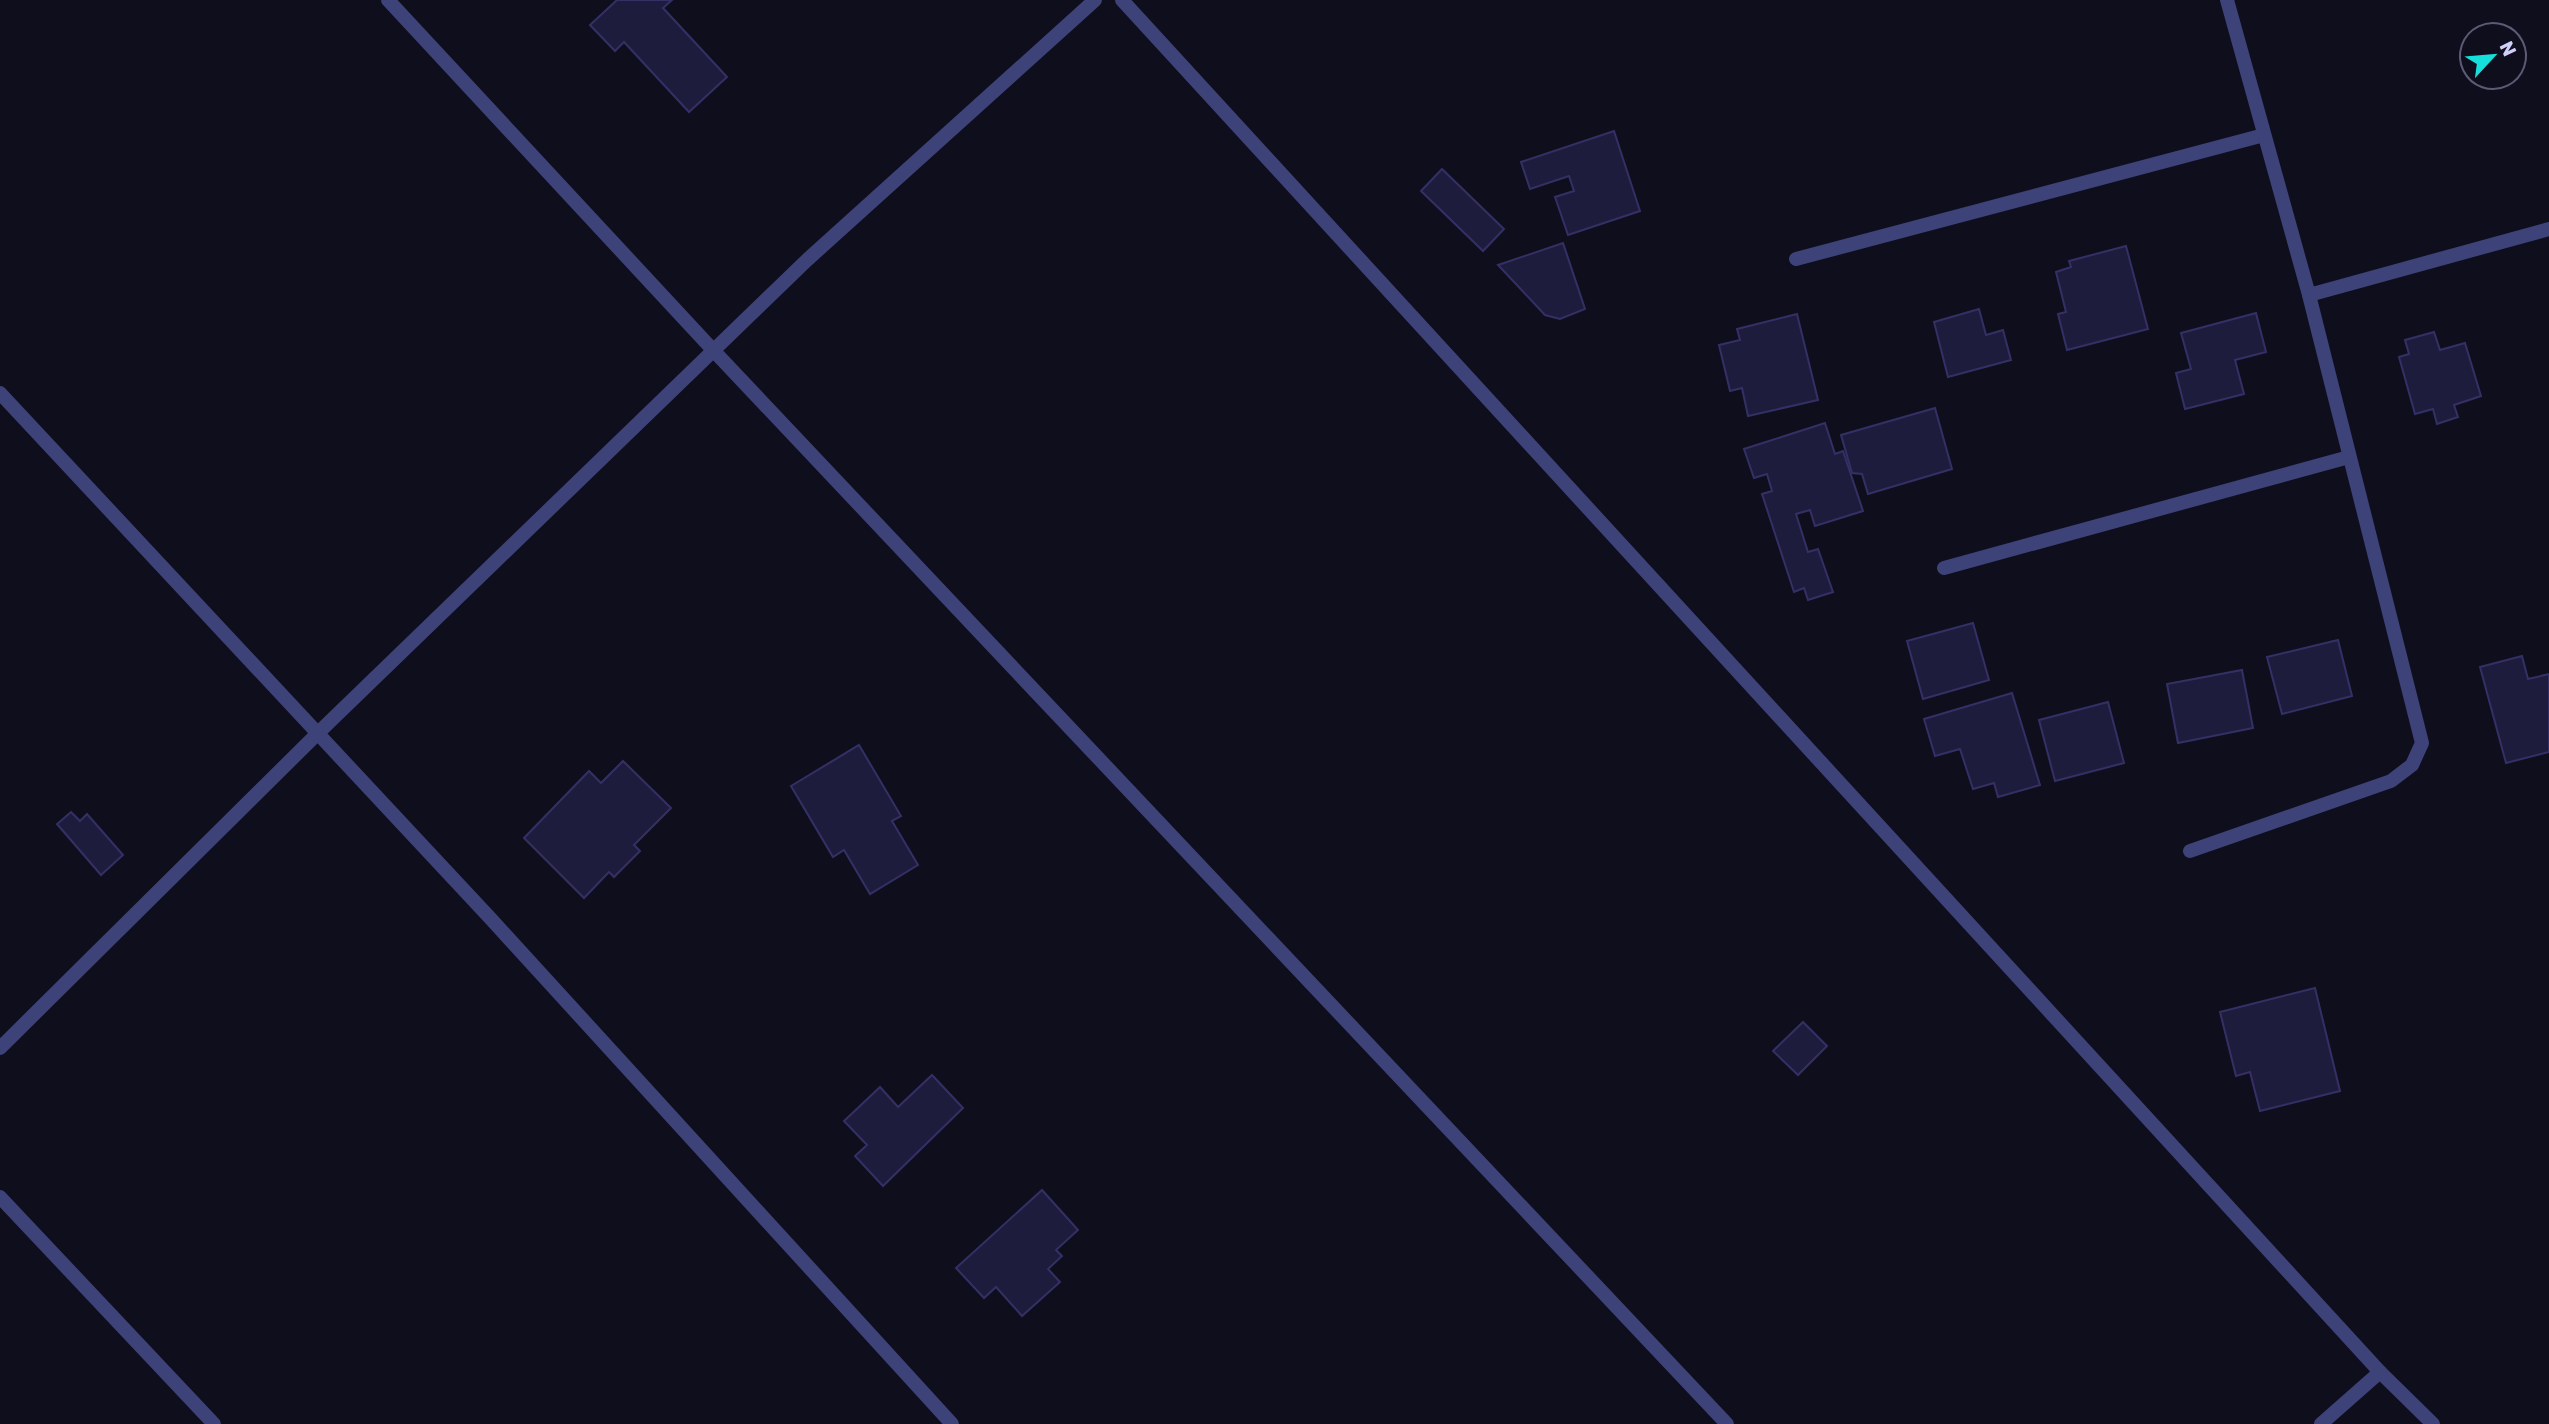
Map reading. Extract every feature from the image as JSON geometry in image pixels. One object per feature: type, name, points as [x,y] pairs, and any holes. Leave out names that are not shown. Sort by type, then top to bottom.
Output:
[{"type":"street","points":[[388,0],[713,350],[1727,1424]]},
{"type":"street","points":[[0,1048],[317,734],[807,260],[1095,0]]},
{"type":"street","points":[[1122,0],[2380,1372],[2433,1424]]},
{"type":"street","points":[[2190,851],[2391,781],[2412,765],[2422,743],[2309,295],[2227,0]]},
{"type":"street","points":[[1796,259],[2264,135]]},
{"type":"street","points":[[2309,295],[2549,229]]},
{"type":"street","points":[[0,393],[491,919],[952,1424]]},
{"type":"street","points":[[1944,569],[2349,457]]},
{"type":"street","points":[[0,1197],[214,1424]]},
{"type":"street","points":[[2321,1424],[2380,1372]]},
{"type":"building","points":[[617,0],[672,0],[663,8],[727,77],[689,112],[624,42],[615,51],[590,25]]},
{"type":"building","points":[[1614,131],[1640,211],[1568,235],[1555,197],[1574,191],[1569,176],[1530,189],[1521,162]]},
{"type":"building","points":[[1442,169],[1504,229],[1483,251],[1421,191]]},
{"type":"building","points":[[1563,243],[1585,309],[1560,319],[1545,315],[1498,265]]},
{"type":"building","points":[[2126,246],[2148,329],[2067,350],[2058,314],[2066,312],[2056,272],[2071,267],[2069,261]]},
{"type":"building","points":[[1979,309],[1986,335],[2003,330],[2011,360],[1948,377],[1934,322]]},
{"type":"building","points":[[2256,313],[2266,352],[2235,360],[2244,394],[2185,409],[2176,373],[2191,369],[2181,333]]},
{"type":"building","points":[[1797,314],[1818,400],[1748,416],[1742,388],[1730,391],[1719,345],[1740,340],[1737,329]]},
{"type":"building","points":[[2434,332],[2440,350],[2465,343],[2481,396],[2454,405],[2458,417],[2437,424],[2433,409],[2415,414],[2399,357],[2409,354],[2405,340]]},
{"type":"building","points":[[1935,408],[1952,469],[1868,494],[1862,474],[1852,473],[1841,435]]},
{"type":"building","points":[[1825,423],[1835,454],[1843,451],[1863,511],[1815,526],[1810,510],[1796,514],[1808,552],[1818,549],[1833,592],[1808,600],[1804,588],[1794,592],[1762,494],[1772,491],[1767,474],[1754,478],[1744,449]]},
{"type":"building","points":[[1973,623],[1989,680],[1923,699],[1907,641]]},
{"type":"building","points":[[2338,640],[2352,696],[2282,714],[2267,657]]},
{"type":"building","points":[[2522,656],[2528,679],[2549,674],[2549,752],[2506,763],[2480,667]]},
{"type":"building","points":[[2242,670],[2253,728],[2178,743],[2167,684]]},
{"type":"building","points":[[2012,693],[2040,785],[1998,797],[1994,783],[1973,789],[1960,749],[1935,756],[1924,719]]},
{"type":"building","points":[[2108,702],[2124,763],[2055,781],[2039,720]]},
{"type":"building","points":[[859,745],[901,816],[892,821],[918,865],[870,894],[844,850],[833,857],[791,786]]},
{"type":"building","points":[[623,761],[671,808],[634,845],[640,851],[614,877],[609,872],[584,898],[524,838],[589,771],[601,783]]},
{"type":"building","points":[[71,812],[80,821],[87,814],[123,855],[101,875],[57,824]]},
{"type":"building","points":[[2315,988],[2340,1091],[2260,1111],[2250,1072],[2236,1076],[2220,1012]]},
{"type":"building","points":[[1803,1022],[1827,1046],[1798,1075],[1773,1051]]},
{"type":"building","points":[[932,1075],[963,1108],[883,1186],[855,1156],[867,1145],[844,1121],[880,1087],[898,1107]]},
{"type":"building","points":[[1042,1190],[1078,1230],[1056,1250],[1062,1256],[1048,1269],[1060,1282],[1022,1316],[996,1287],[984,1298],[956,1268]]}]
